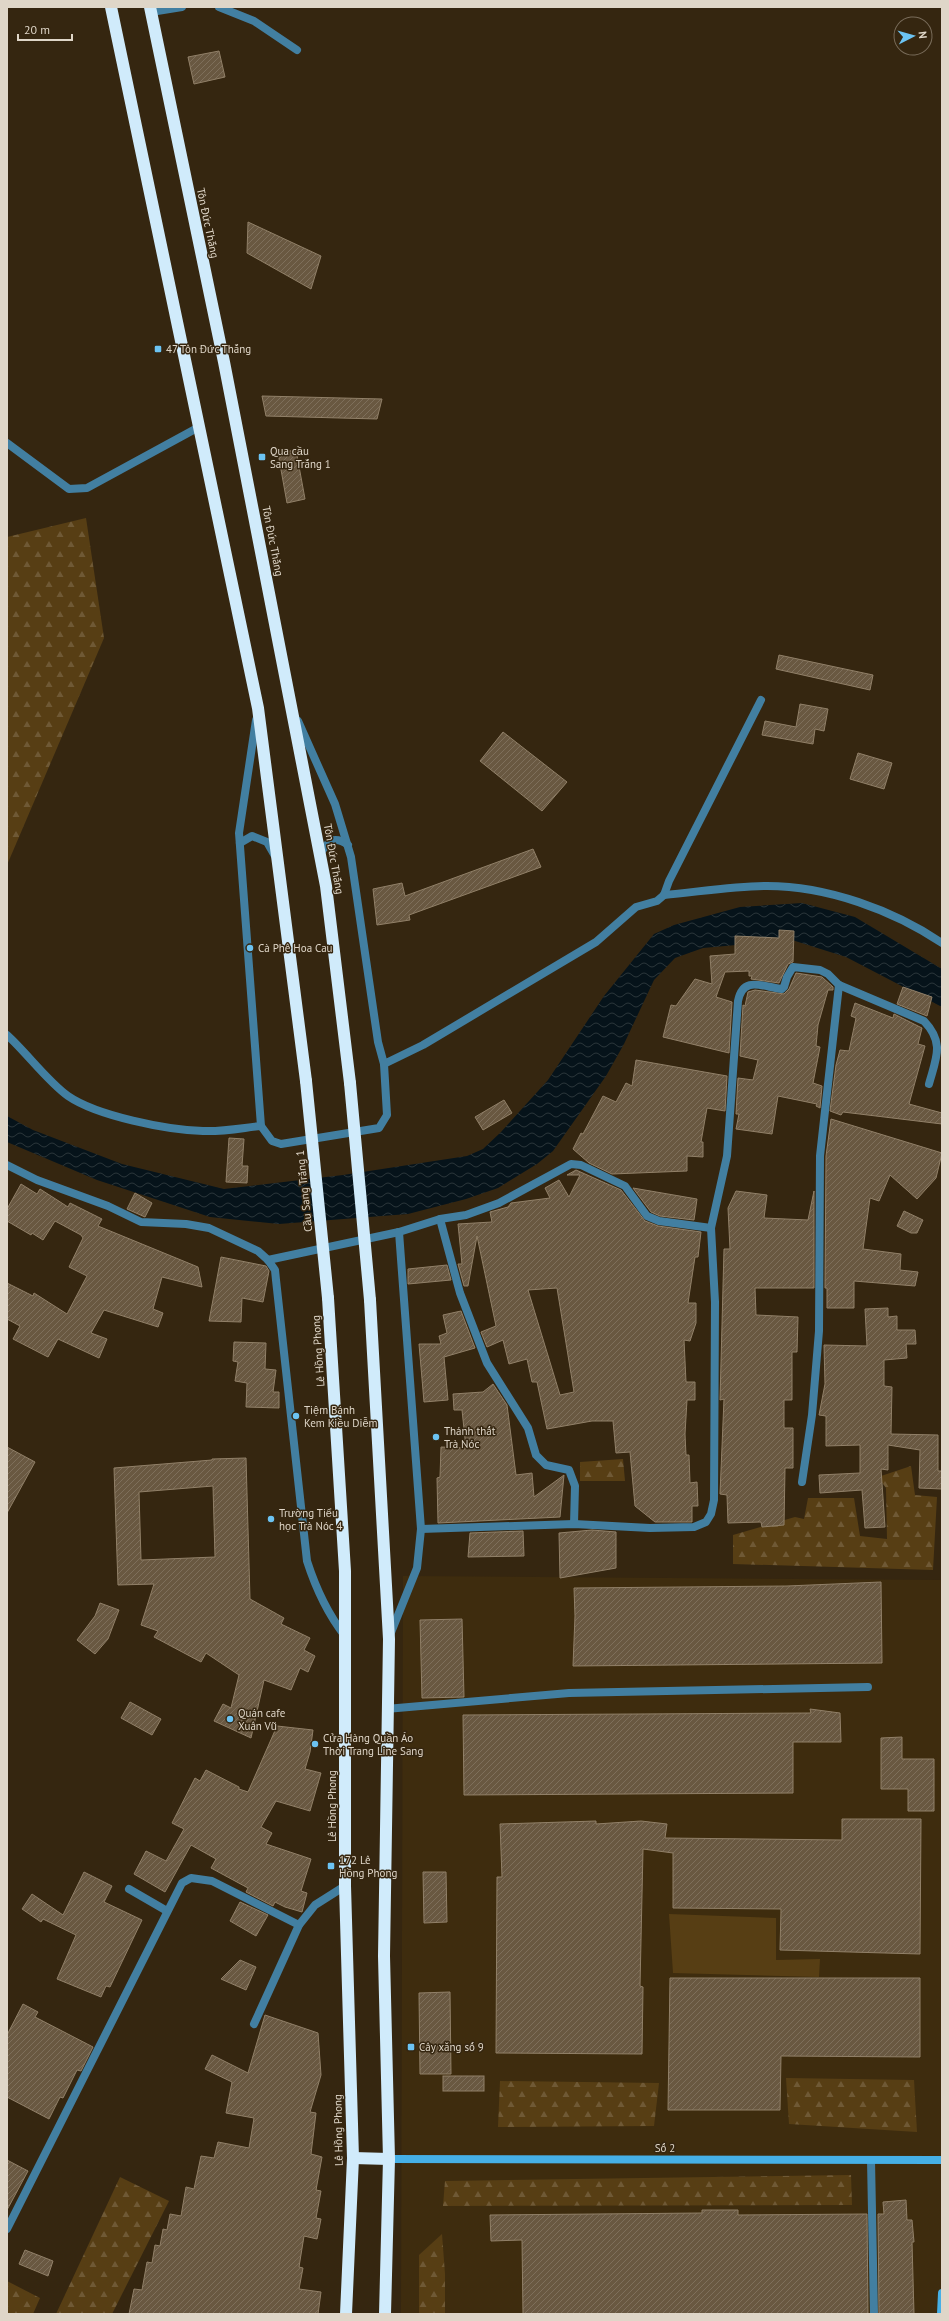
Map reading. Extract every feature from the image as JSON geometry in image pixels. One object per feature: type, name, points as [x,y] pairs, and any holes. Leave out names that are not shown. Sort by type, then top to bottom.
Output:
[{"type":"highway","points":[[111,7],[258,708],[278,861]]},
{"type":"highway","name":"Tôn Đức Thắng","points":[[150,10],[293,711],[326,886],[350,1083],[370,1300],[389,1639]]},
{"type":"highway","name":"Cầu Sang Trắng 1","points":[[278,861],[306,1080],[328,1298]]},
{"type":"highway","name":"Lê Hồng Phong","points":[[328,1298],[345,1571],[345,1886],[353,2158],[346,2314]]},
{"type":"highway","points":[[385,2314],[389,2159],[384,1956],[386,1709],[389,1639]]},
{"type":"highway","points":[[353,2158],[389,2159]]},
{"type":"street","points":[[150,10],[182,7]]},
{"type":"street","points":[[219,7],[254,22],[297,50]]},
{"type":"street","points":[[7,443],[69,489],[87,488],[199,427]]},
{"type":"street","points":[[384,1064],[423,1044],[596,942],[636,907],[657,901],[664,895],[668,881],[762,700]]},
{"type":"street","points":[[258,708],[239,834],[261,1126],[272,1141],[281,1144],[379,1128],[387,1115],[384,1064],[378,1042],[362,920],[348,845],[335,804],[293,711]]},
{"type":"street","points":[[240,844],[252,836],[267,842],[278,861]]},
{"type":"street","points":[[320,854],[328,842],[334,839],[341,840],[348,845]]},
{"type":"street","points":[[664,895],[769,886],[803,890],[837,896],[893,914],[942,943]]},
{"type":"street","points":[[421,1529],[574,1524],[650,1528],[694,1527],[706,1522],[711,1514],[714,1500],[715,1302],[711,1228],[727,1156],[732,1072],[740,992],[748,985],[782,989],[789,971],[796,967],[824,972],[839,984],[924,1021],[931,1028],[938,1048],[929,1084]]},
{"type":"street","points":[[802,1482],[812,1415],[819,1331],[820,1156],[839,984]]},
{"type":"street","points":[[7,1035],[67,1095],[88,1107],[116,1116],[162,1126],[196,1131],[261,1126]]},
{"type":"street","points":[[268,1260],[399,1232],[440,1219],[466,1216],[498,1203],[571,1164],[581,1165],[625,1186],[647,1216],[659,1221],[711,1228]]},
{"type":"street","points":[[7,1165],[37,1180],[108,1206],[141,1222],[186,1224],[209,1228],[258,1251],[268,1260],[275,1270],[308,1561],[317,1591],[332,1620],[346,1636]]},
{"type":"street","points":[[440,1219],[460,1293],[487,1363],[528,1428],[536,1455],[546,1466],[569,1470],[575,1486],[574,1524]]},
{"type":"street","points":[[389,1639],[417,1568],[421,1529],[399,1232]]},
{"type":"street","points":[[386,1709],[570,1693],[868,1687]]},
{"type":"street","points":[[7,2229],[182,1883],[191,1878],[200,1878],[212,1881],[299,1925]]},
{"type":"street","points":[[254,2024],[299,1925],[315,1905],[345,1886]]},
{"type":"street","points":[[128,1888],[167,1911]]},
{"type":"street","name":"Số 2","points":[[389,2159],[942,2160]]},
{"type":"street","points":[[871,2160],[874,2314]]},
{"type":"street","points":[[941,2314],[942,2293]]},
{"type":"shaded area","points":[[403,1576],[942,1580],[942,2314],[401,2314]]},
{"type":"green space","points":[[86,518],[104,638],[7,865],[7,537]]},
{"type":"green space","points":[[623,1459],[625,1481],[580,1481],[580,1462]]},
{"type":"green space","points":[[911,1466],[915,1495],[937,1497],[933,1570],[733,1564],[733,1535],[795,1517],[804,1519],[808,1498],[854,1498],[860,1536],[887,1539],[886,1488],[878,1477]]},
{"type":"green space","points":[[669,1914],[776,1918],[776,1960],[820,1959],[819,1977],[673,1973]]},
{"type":"green space","points":[[786,2078],[914,2080],[917,2132],[789,2124]]},
{"type":"green space","points":[[500,2081],[659,2083],[654,2126],[498,2127]]},
{"type":"green space","points":[[851,2175],[852,2205],[443,2206],[445,2181]]},
{"type":"green space","points":[[120,2177],[169,2201],[112,2314],[56,2314]]},
{"type":"green space","points":[[442,2234],[445,2274],[445,2314],[419,2314],[419,2255]]},
{"type":"green space","points":[[7,2281],[40,2298],[33,2314],[7,2314]]},
{"type":"water","points":[[802,903],[855,917],[942,969],[942,1007],[846,957],[792,940],[703,948],[675,958],[654,980],[624,1044],[606,1076],[553,1151],[537,1164],[498,1188],[466,1199],[408,1214],[279,1224],[210,1217],[97,1180],[7,1142],[7,1116],[33,1130],[122,1164],[224,1189],[343,1175],[467,1156],[483,1149],[501,1132],[548,1080],[604,996],[654,934],[674,925],[740,907]]},
{"type":"building","points":[[219,51],[225,77],[194,84],[188,57]]},
{"type":"building","points":[[248,222],[321,256],[311,289],[247,253]]},
{"type":"building","points":[[262,396],[382,399],[377,419],[266,416]]},
{"type":"building","points":[[296,450],[305,499],[287,503],[278,453]]},
{"type":"building","points":[[779,655],[873,675],[870,690],[776,669]]},
{"type":"building","points":[[800,704],[828,709],[824,731],[815,729],[813,744],[762,735],[765,721],[796,727]]},
{"type":"building","points":[[503,732],[567,782],[542,811],[480,761]]},
{"type":"building","points":[[858,753],[892,763],[884,789],[850,779]]},
{"type":"building","points":[[533,849],[541,867],[409,915],[410,920],[377,925],[373,889],[402,883],[405,896]]},
{"type":"building","points":[[779,930],[794,931],[793,962],[788,964],[779,983],[751,979],[752,976],[749,976],[749,971],[725,972],[716,997],[732,1002],[729,1053],[663,1037],[671,1005],[676,1006],[695,979],[712,984],[710,956],[735,954],[735,936],[779,938]]},
{"type":"building","points":[[796,973],[822,977],[833,987],[833,990],[828,990],[818,1025],[816,1046],[820,1047],[813,1083],[822,1086],[820,1108],[816,1106],[817,1104],[778,1096],[772,1134],[736,1129],[739,1114],[736,1114],[738,1078],[753,1080],[758,1060],[740,1056],[743,1005],[745,1006],[748,992],[755,990],[784,994],[789,989]]},
{"type":"building","points":[[903,987],[932,997],[927,1016],[897,1004]]},
{"type":"building","points":[[855,1003],[893,1018],[894,1014],[922,1028],[918,1044],[925,1046],[909,1104],[942,1113],[942,1124],[843,1112],[841,1115],[830,1111],[836,1065],[840,1050],[849,1051],[856,1018],[851,1016]]},
{"type":"building","points":[[636,1060],[727,1076],[725,1111],[707,1108],[701,1142],[703,1142],[703,1157],[687,1156],[687,1171],[612,1174],[589,1163],[573,1149],[581,1133],[583,1134],[603,1096],[616,1102],[626,1083],[632,1086]]},
{"type":"building","points":[[504,1100],[512,1113],[483,1130],[475,1117]]},
{"type":"building","points":[[831,1119],[942,1153],[936,1178],[917,1199],[890,1175],[879,1201],[870,1198],[863,1249],[901,1254],[900,1270],[918,1272],[915,1286],[854,1281],[854,1308],[827,1308],[827,1288],[825,1288],[826,1156]]},
{"type":"building","points":[[229,1138],[244,1139],[242,1166],[248,1166],[247,1183],[226,1182]]},
{"type":"building","points":[[576,1170],[621,1190],[645,1221],[658,1226],[701,1232],[698,1257],[695,1257],[688,1303],[696,1303],[696,1323],[690,1341],[684,1340],[686,1382],[695,1382],[695,1400],[687,1400],[685,1434],[686,1455],[689,1455],[690,1483],[697,1482],[698,1506],[692,1506],[692,1522],[655,1522],[635,1506],[630,1452],[616,1453],[613,1421],[592,1421],[547,1429],[537,1382],[532,1382],[527,1359],[509,1364],[503,1340],[487,1347],[481,1332],[496,1326],[477,1236],[468,1286],[464,1286],[458,1264],[462,1264],[458,1224],[492,1222],[490,1212],[508,1207],[511,1203],[550,1198],[545,1188],[559,1180],[569,1197],[580,1175],[567,1175]],"holes":[[[557,1288],[574,1392],[560,1395],[528,1290]]]},
{"type":"building","points":[[21,1184],[37,1194],[40,1189],[68,1207],[70,1203],[102,1219],[98,1226],[198,1267],[202,1287],[162,1277],[153,1309],[163,1313],[158,1327],[104,1310],[91,1333],[107,1339],[99,1358],[58,1339],[48,1357],[13,1339],[20,1326],[7,1319],[7,1283],[33,1296],[34,1293],[67,1314],[87,1276],[69,1267],[83,1238],[81,1235],[55,1221],[43,1240],[7,1221],[7,1209]]},
{"type":"building","points":[[633,1188],[697,1199],[694,1220],[660,1216],[651,1212]]},
{"type":"building","points":[[736,1191],[767,1195],[764,1218],[808,1220],[814,1191],[814,1288],[755,1288],[756,1315],[798,1317],[797,1352],[792,1352],[792,1400],[784,1400],[784,1428],[793,1428],[793,1468],[785,1468],[784,1525],[762,1527],[761,1522],[728,1523],[727,1495],[720,1494],[724,1399],[720,1400],[724,1249],[730,1249],[728,1208]]},
{"type":"building","points":[[135,1193],[152,1203],[145,1217],[127,1209]]},
{"type":"building","points":[[904,1211],[923,1220],[917,1233],[911,1233],[897,1226]]},
{"type":"building","points":[[221,1257],[266,1266],[269,1271],[263,1302],[242,1298],[241,1322],[209,1321]]},
{"type":"building","points":[[447,1265],[451,1280],[408,1284],[408,1269]]},
{"type":"building","points":[[888,1308],[888,1317],[897,1316],[897,1330],[915,1330],[916,1344],[906,1344],[907,1358],[884,1360],[884,1386],[892,1387],[891,1434],[938,1435],[938,1471],[942,1471],[942,1489],[919,1488],[920,1450],[888,1445],[888,1470],[881,1469],[885,1527],[865,1528],[862,1490],[820,1493],[819,1475],[860,1473],[860,1445],[826,1446],[826,1416],[819,1415],[825,1384],[824,1345],[867,1346],[865,1309]]},
{"type":"building","points":[[461,1311],[475,1348],[444,1357],[448,1400],[424,1402],[419,1344],[441,1344],[439,1336],[447,1333],[443,1315]]},
{"type":"building","points":[[234,1342],[266,1343],[265,1369],[276,1370],[273,1392],[279,1392],[279,1408],[246,1407],[247,1383],[235,1381],[238,1362],[233,1361]]},
{"type":"building","points":[[493,1384],[507,1405],[516,1475],[532,1473],[534,1497],[564,1475],[560,1517],[438,1523],[437,1478],[440,1477],[441,1447],[466,1448],[462,1410],[454,1410],[453,1394],[483,1392]]},
{"type":"building","points":[[7,1447],[35,1462],[7,1513]]},
{"type":"building","points":[[246,1458],[250,1599],[284,1618],[281,1624],[310,1638],[304,1650],[315,1656],[308,1672],[300,1668],[291,1690],[264,1680],[251,1738],[214,1721],[223,1704],[231,1708],[239,1675],[206,1653],[201,1662],[154,1637],[158,1631],[141,1625],[154,1584],[118,1585],[114,1468],[212,1459]],"holes":[[[213,1486],[215,1557],[141,1560],[139,1492]]]},
{"type":"building","points":[[592,1530],[616,1532],[616,1568],[560,1578],[559,1533]]},
{"type":"building","points":[[523,1531],[524,1556],[468,1557],[470,1533]]},
{"type":"building","points":[[881,1582],[882,1663],[573,1666],[575,1616],[574,1588],[787,1586]]},
{"type":"building","points":[[100,1603],[119,1610],[108,1639],[95,1654],[77,1640],[95,1616]]},
{"type":"building","points":[[462,1619],[464,1697],[422,1698],[420,1620]]},
{"type":"building","points":[[130,1702],[161,1719],[152,1735],[121,1718]]},
{"type":"building","points":[[810,1709],[840,1713],[841,1742],[793,1742],[793,1793],[464,1795],[463,1715],[811,1713]]},
{"type":"building","points":[[277,1726],[313,1730],[310,1752],[305,1769],[321,1773],[310,1811],[276,1801],[261,1827],[272,1833],[266,1844],[311,1859],[301,1891],[307,1893],[302,1912],[285,1907],[275,1902],[273,1906],[246,1892],[248,1888],[211,1868],[216,1859],[191,1845],[165,1892],[134,1874],[146,1851],[166,1861],[184,1829],[172,1823],[195,1778],[200,1781],[206,1770],[239,1787],[239,1789],[248,1792]]},
{"type":"building","points":[[902,1737],[902,1759],[934,1759],[934,1811],[908,1811],[908,1789],[881,1789],[881,1738]]},
{"type":"building","points":[[842,1819],[921,1819],[920,1954],[780,1950],[781,1909],[673,1908],[673,1853],[643,1849],[640,1986],[643,1987],[642,2054],[496,2053],[497,1877],[502,1877],[500,1824],[596,1821],[596,1824],[641,1821],[667,1824],[665,1838],[842,1840]]},
{"type":"building","points":[[84,1872],[112,1886],[104,1902],[142,1920],[110,1987],[106,1986],[101,1997],[57,1979],[76,1935],[43,1919],[41,1922],[22,1909],[32,1894],[63,1915]]},
{"type":"building","points":[[423,1872],[446,1872],[447,1922],[424,1923]]},
{"type":"building","points":[[240,1902],[268,1915],[256,1936],[230,1921]]},
{"type":"building","points":[[240,1960],[256,1967],[246,1990],[221,1979]]},
{"type":"building","points":[[670,1978],[920,1978],[920,2057],[781,2056],[780,2110],[668,2110]]},
{"type":"building","points":[[450,1992],[451,2074],[420,2074],[419,1993]]},
{"type":"building","points":[[23,2004],[38,2012],[35,2017],[93,2047],[81,2071],[77,2070],[63,2098],[60,2097],[49,2119],[7,2097],[7,2035]]},
{"type":"building","points":[[265,2015],[318,2033],[321,2075],[310,2112],[316,2113],[311,2154],[322,2157],[316,2190],[321,2191],[316,2218],[321,2219],[317,2239],[304,2236],[299,2267],[303,2268],[299,2289],[321,2292],[318,2314],[129,2314],[134,2289],[142,2290],[147,2262],[152,2263],[155,2245],[160,2246],[163,2229],[167,2230],[170,2214],[181,2216],[186,2187],[194,2189],[201,2156],[214,2158],[218,2142],[249,2148],[254,2118],[226,2113],[232,2082],[205,2069],[212,2055],[248,2073]]},
{"type":"building","points":[[443,2076],[484,2076],[484,2091],[443,2091]]},
{"type":"building","points":[[7,2160],[28,2171],[7,2210]]},
{"type":"building","points":[[906,2200],[907,2220],[912,2220],[914,2242],[912,2242],[914,2314],[879,2314],[878,2214],[884,2214],[883,2202]]},
{"type":"building","points":[[702,2210],[738,2210],[738,2215],[867,2214],[868,2314],[523,2314],[522,2240],[491,2241],[490,2215],[702,2213]]},
{"type":"building","points":[[25,2250],[53,2261],[48,2276],[19,2264]]},
{"type":"place","name":"47 Tôn Đức Thắng","points":[[158,349]]},
{"type":"place","name":"Qua cầu Sang Trắng 1","points":[[262,457]]},
{"type":"place","name":"Cà Phê Hoa Cau","points":[[250,948]]},
{"type":"place","name":"Tiệm Bánh Kem Kiều Diễm","points":[[296,1416]]},
{"type":"place","name":"Thánh thất Trà Nóc","points":[[436,1437]]},
{"type":"place","name":"Trường Tiểu học Trà Nóc 4","points":[[271,1519]]},
{"type":"place","name":"Quán cafe Xuân Vũ","points":[[230,1719]]},
{"type":"place","name":"Cửa Hàng Quần Áo Thời Trang Line Sang","points":[[315,1744]]},
{"type":"place","name":"172 Lê Hồng Phong","points":[[331,1866]]},
{"type":"place","name":"Cây xăng số 9","points":[[411,2047]]}]
